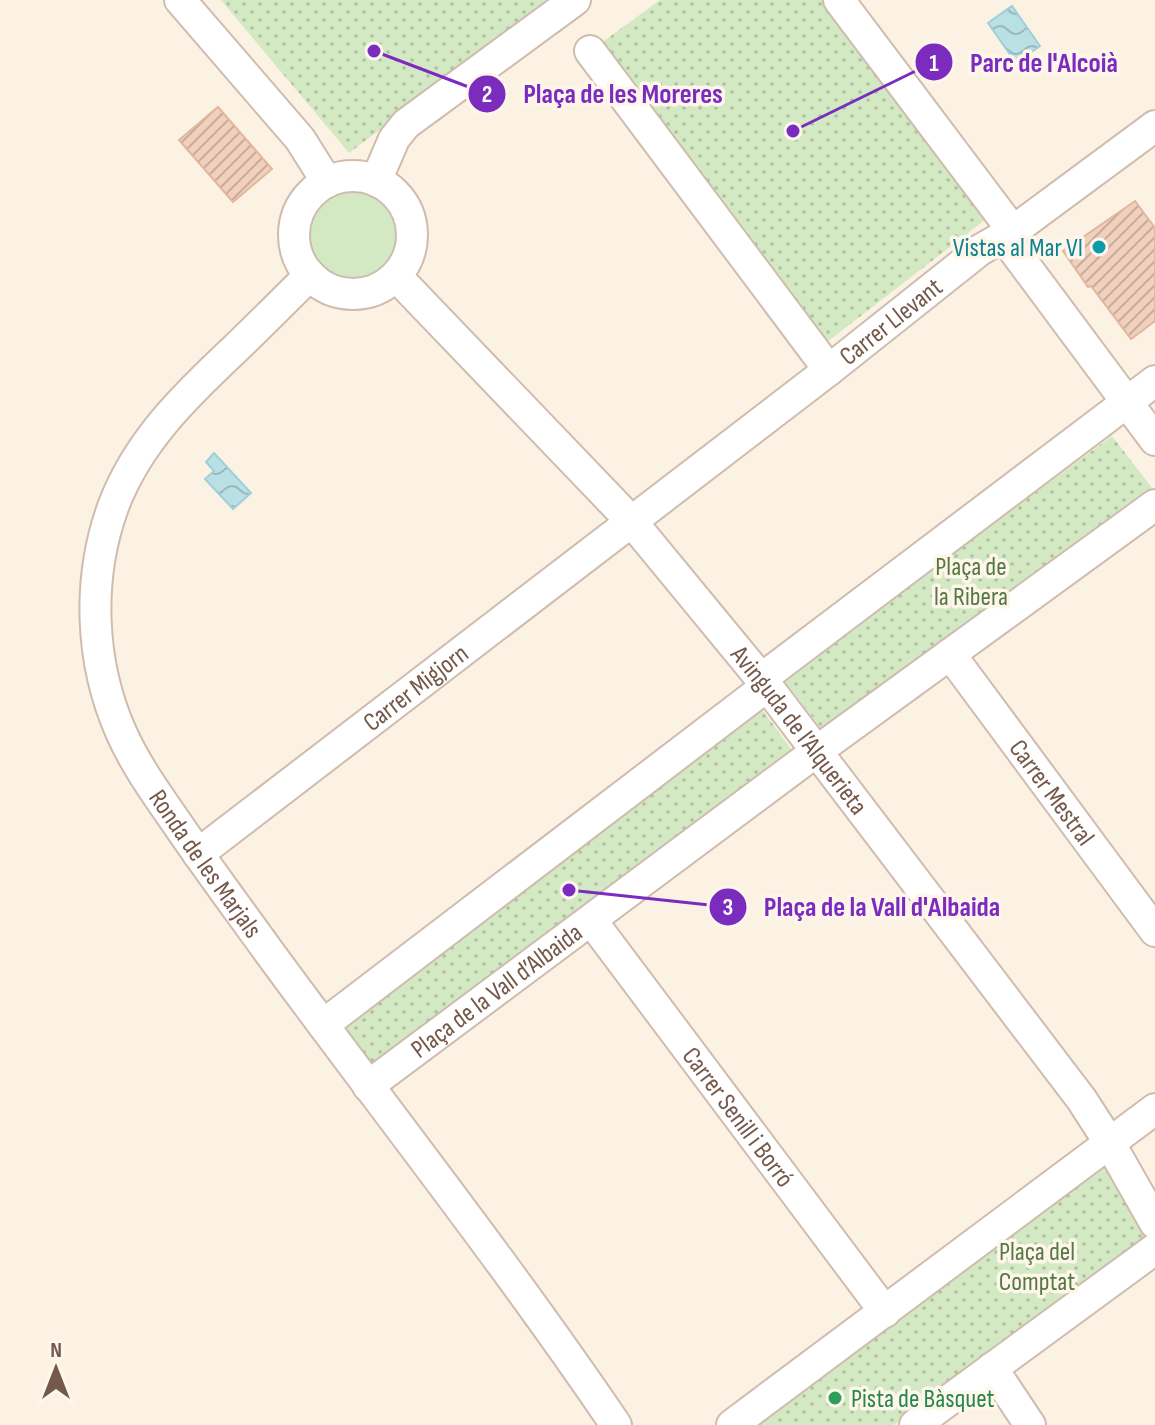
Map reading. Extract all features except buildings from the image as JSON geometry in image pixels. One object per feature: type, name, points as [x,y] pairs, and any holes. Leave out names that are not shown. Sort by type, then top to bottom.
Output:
[{"type":"street","points":[[180,0],[300,139],[327,182]]},
{"type":"street","points":[[376,181],[394,139],[406,124],[575,0]]},
{"type":"street","points":[[839,0],[1155,440]]},
{"type":"street","points":[[590,51],[829,370]]},
{"type":"street","name":"Carrer Llevant","points":[[632,522],[980,250],[1008,234],[1155,126]]},
{"type":"street","points":[[359,176],[376,181],[399,197],[407,212],[412,228],[406,262],[396,276],[383,286],[368,292],[336,292],[310,275],[301,262],[295,248],[297,216],[303,203],[327,182],[359,176]]},
{"type":"street","name":"Ronda de les Marjals","points":[[310,275],[170,413],[149,439],[122,485],[97,568],[95,615],[107,693],[120,730],[147,781],[616,1425]]},
{"type":"street","name":"Avinguda de l’Alquerieta","points":[[396,276],[632,522],[764,683],[1082,1100],[1155,1223]]},
{"type":"street","points":[[323,1025],[1155,381]]},
{"type":"street","points":[[817,751],[1155,505]]},
{"type":"street","name":"Carrer Migjorn","points":[[198,854],[632,522]]},
{"type":"street","name":"Carrer Mestral","points":[[950,654],[1155,931]]},
{"type":"street","name":"Plaça de la Vall d’Albaida","points":[[368,1086],[817,751]]},
{"type":"street","name":"Carrer Senill i Borró","points":[[591,920],[885,1312]]},
{"type":"street","points":[[732,1425],[1155,1109]]},
{"type":"street","points":[[915,1425],[1155,1249]]},
{"type":"street","points":[[992,1368],[1030,1425]]},
{"type":"green space","points":[[221,0],[552,0],[349,153]]},
{"type":"green space","points":[[660,0],[824,0],[990,216],[822,346],[597,46]]},
{"type":"green space","points":[[355,190],[372,194],[387,203],[396,218],[400,235],[396,252],[387,267],[372,276],[355,280],[338,276],[323,267],[314,252],[310,235],[314,218],[323,203],[338,194]]},
{"type":"green space","name":"Plaça de la Ribera","points":[[1112,436],[1153,489],[824,732],[783,679]]},
{"type":"green space","points":[[761,708],[796,756],[377,1072],[341,1024]]},
{"type":"green space","name":"Plaça del Comptat","points":[[1104,1165],[1147,1237],[894,1425],[754,1425]]},
{"type":"water","points":[[1012,6],[1040,46],[1016,63],[988,23]]},
{"type":"water","points":[[214,453],[251,493],[233,509],[205,479],[214,471],[206,462]]},
{"type":"place","name":"Plaça de les Moreres","points":[[374,51]]},
{"type":"place","name":"Parc de l'Alcoià","points":[[793,131]]},
{"type":"place","name":"Vistas al Mar VI","points":[[1099,247]]},
{"type":"place","name":"Plaça de la Vall d'Albaida","points":[[569,890]]},
{"type":"place","name":"Pista de Bàsquet","points":[[835,1398]]}]
